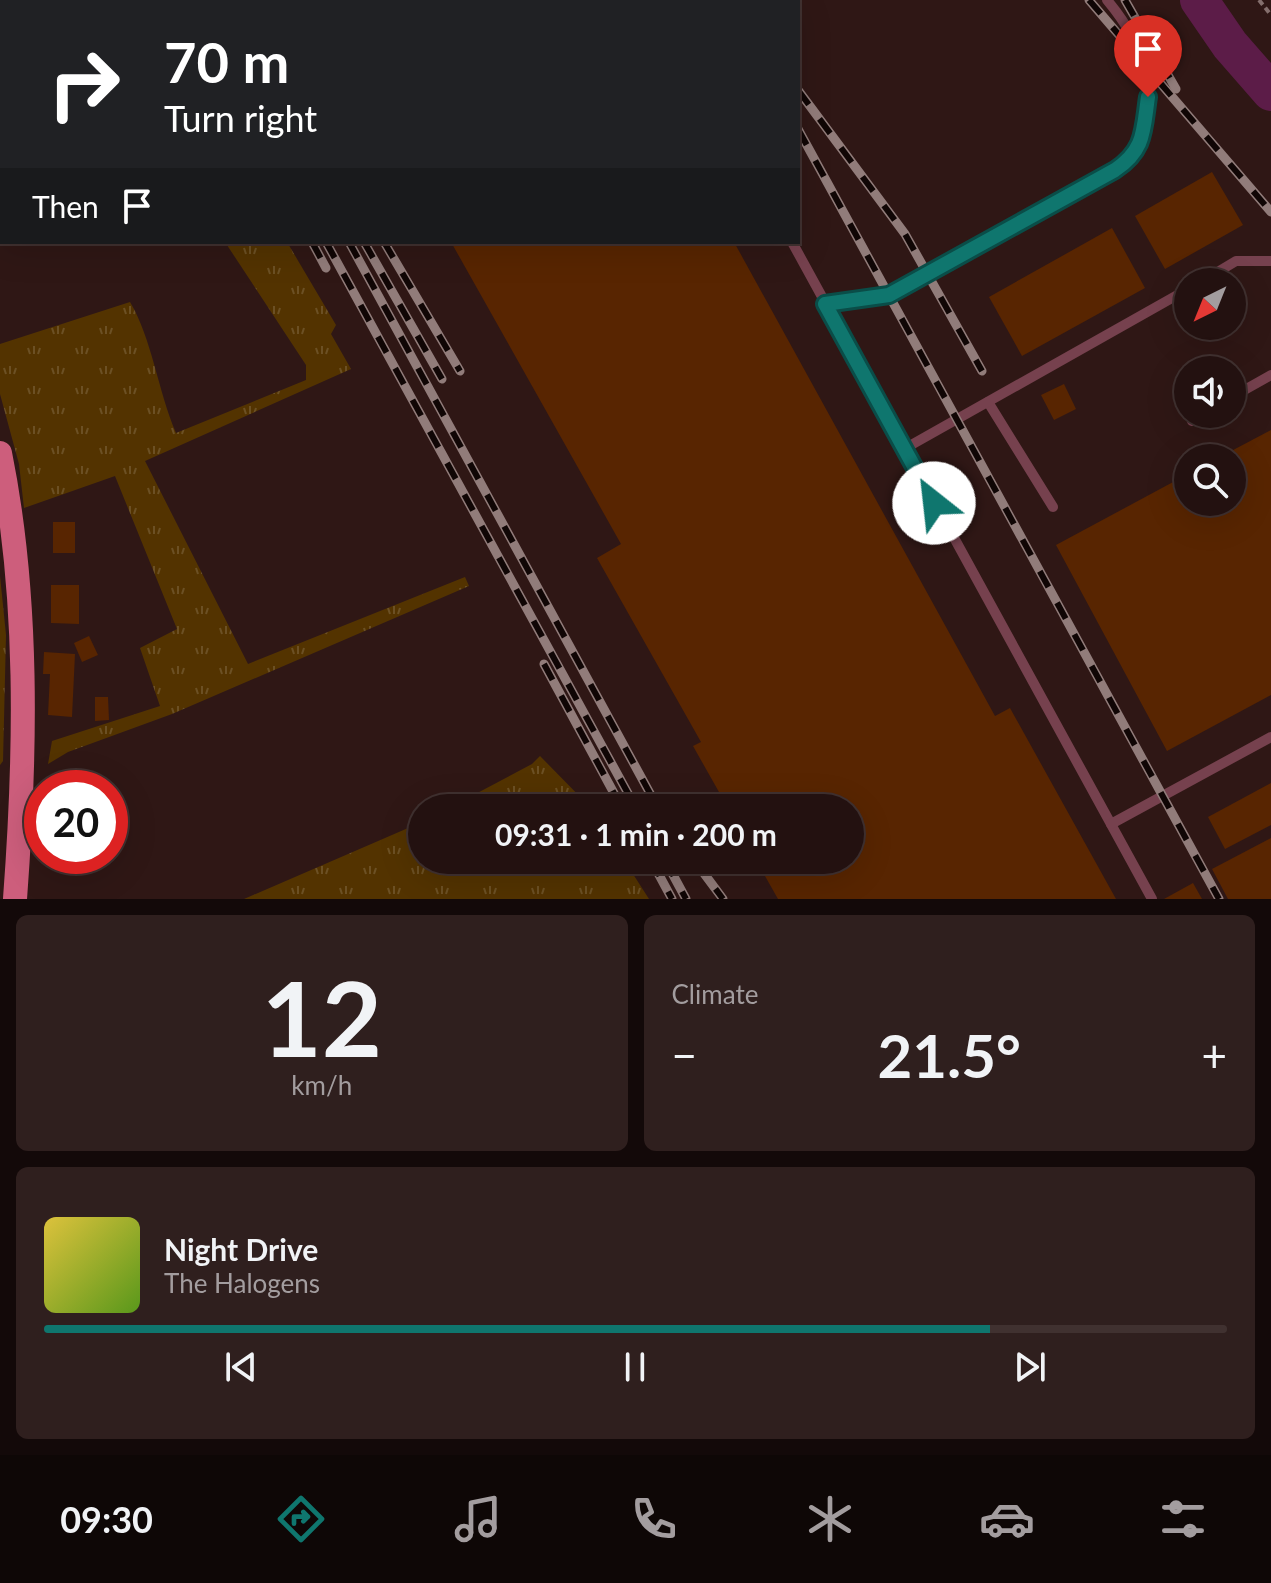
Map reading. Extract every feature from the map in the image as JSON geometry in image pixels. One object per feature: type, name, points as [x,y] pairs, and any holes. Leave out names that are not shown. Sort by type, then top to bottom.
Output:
[{"type":"main road","points":[[0,453],[9,499],[21,662],[21,824],[15,899]]},
{"type":"lane","points":[[825,304],[889,295],[1132,159],[1140,145],[1148,72],[1141,52],[1107,0]]},
{"type":"lane","points":[[793,244],[1152,899]]},
{"type":"lane","points":[[1224,268],[1236,261],[1271,261]]},
{"type":"lane","points":[[904,449],[1174,297]]},
{"type":"lane","points":[[1246,389],[1271,375]]},
{"type":"lane","points":[[988,402],[1053,507]]},
{"type":"lane","points":[[1111,824],[1271,737]]},
{"type":"path","points":[[1259,0],[1271,15]]},
{"type":"green space","points":[[226,244],[288,244],[336,325],[331,334],[351,369],[145,461],[248,664],[465,577],[469,586],[172,714],[68,752],[48,764],[52,741],[160,706],[140,648],[177,629],[115,476],[24,508],[19,464],[0,394],[0,344],[130,302],[144,332],[176,433],[306,380],[306,365]]},
{"type":"green space","points":[[0,576],[6,635],[3,761],[0,765]]},
{"type":"green space","points":[[540,756],[577,794],[475,794],[532,764]]},
{"type":"green space","points":[[408,828],[408,874],[633,874],[649,899],[244,899]]},
{"type":"building","points":[[1212,172],[1243,225],[1165,269],[1135,216]]},
{"type":"building","points":[[1112,228],[1145,288],[1022,356],[989,297]]},
{"type":"building","points":[[452,244],[735,244],[995,716],[1010,708],[1116,899],[778,899],[764,874],[864,874],[864,794],[720,794],[693,746],[701,742],[597,558],[621,544]]},
{"type":"building","points":[[1064,384],[1076,409],[1054,420],[1041,395]]},
{"type":"building","points":[[1271,430],[1271,695],[1167,751],[1056,545],[1174,482],[1174,516],[1246,516],[1244,444]]},
{"type":"building","points":[[53,522],[75,522],[75,553],[53,553]]},
{"type":"building","points":[[51,585],[79,585],[79,624],[51,623]]},
{"type":"building","points":[[89,636],[98,655],[82,662],[74,643]]},
{"type":"building","points":[[44,652],[75,654],[72,717],[48,715],[50,674],[43,674]]},
{"type":"building","points":[[95,697],[108,697],[109,720],[95,721]]},
{"type":"building","points":[[1271,783],[1271,825],[1225,849],[1208,817]]},
{"type":"building","points":[[1271,838],[1271,899],[1228,899],[1212,869]]},
{"type":"building","points":[[1193,883],[1202,899],[1164,899]]},
{"type":"waterway","points":[[1199,0],[1230,45],[1271,92]]},
{"type":"railway","points":[[1089,0],[1271,212]]},
{"type":"railway","points":[[1125,0],[1176,89]]},
{"type":"railway","points":[[800,93],[905,234],[982,371]]},
{"type":"railway","points":[[800,133],[1219,899]]},
{"type":"railway","points":[[313,244],[326,268]]},
{"type":"railway","points":[[327,244],[628,794]]},
{"type":"railway","points":[[350,244],[650,794]]},
{"type":"railway","points":[[365,244],[442,379]]},
{"type":"railway","points":[[385,244],[460,371]]},
{"type":"railway","points":[[544,664],[614,794]]},
{"type":"railway","points":[[659,874],[672,899]]},
{"type":"railway","points":[[673,874],[686,899]]},
{"type":"railway","points":[[704,874],[723,899]]},
{"type":"route","points":[[934,503],[825,304],[889,295],[1115,170],[1132,159],[1140,145],[1148,97]]}]
